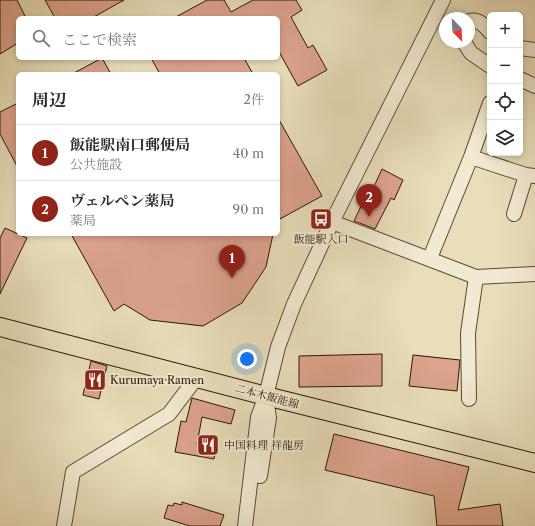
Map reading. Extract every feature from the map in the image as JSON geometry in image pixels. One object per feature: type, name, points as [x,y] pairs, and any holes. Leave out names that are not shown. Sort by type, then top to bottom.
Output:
[{"type":"main road","name":"二本木飯能線","points":[[0,327],[266,396],[535,463]]},
{"type":"street","points":[[245,526],[258,417],[266,396],[278,347],[294,304],[332,222],[443,0]]},
{"type":"street","points":[[475,20],[483,24],[487,29]]},
{"type":"street","points":[[468,48],[471,53],[487,64]]},
{"type":"street","points":[[523,48],[535,50]]},
{"type":"street","points":[[523,80],[535,86]]},
{"type":"street","points":[[430,258],[471,157],[487,112]]},
{"type":"street","points":[[471,157],[531,175],[514,214]]},
{"type":"street","points":[[332,222],[430,258],[476,277],[535,274]]},
{"type":"street","points":[[469,399],[468,333],[476,277]]},
{"type":"street","points":[[64,526],[73,472],[169,414],[197,377]]},
{"type":"street","points":[[255,526],[254,516],[269,418],[266,396]]},
{"type":"building","points":[[0,0],[17,0],[25,16],[16,16],[16,44],[0,54]]},
{"type":"building","points":[[45,0],[124,0],[96,16],[54,16]]},
{"type":"building","points":[[207,0],[224,0],[231,12],[253,0],[296,0],[302,10],[291,17],[308,48],[313,45],[327,70],[298,86],[280,54],[280,16],[178,16]]},
{"type":"building","points":[[98,60],[103,60],[110,72],[76,72]]},
{"type":"building","points":[[152,60],[245,60],[252,72],[159,72]]},
{"type":"building","points":[[16,104],[16,164],[0,134],[0,112]]},
{"type":"building","points":[[280,122],[322,196],[280,219]]},
{"type":"building","points":[[382,169],[403,180],[394,200],[391,198],[375,229],[354,221],[363,202],[366,204]]},
{"type":"building","points":[[5,228],[16,233],[16,236],[27,238],[0,294],[0,238]]},
{"type":"building","points":[[72,236],[273,236],[266,267],[242,303],[203,326],[150,320],[124,304],[114,311]]},
{"type":"building","points":[[382,354],[382,386],[299,387],[299,356]]},
{"type":"building","points":[[413,355],[460,360],[457,391],[409,386]]},
{"type":"building","name":"Kurumaya Ramen","points":[[91,361],[107,366],[99,399],[83,395]]},
{"type":"building","points":[[192,398],[235,410],[231,424],[202,417],[197,444],[216,448],[214,459],[175,452],[181,421],[186,422]]},
{"type":"building","points":[[334,434],[469,467],[458,510],[500,504],[503,526],[437,526],[434,496],[325,470]]},
{"type":"building","points":[[182,502],[224,515],[220,526],[190,526],[164,518],[168,505],[173,506],[174,503],[182,505]]},
{"type":"place","name":"ヴェルペン薬局","points":[[369,217]]},
{"type":"place","name":"飯能駅入口","points":[[321,219]]},
{"type":"place","name":"飯能駅南口郵便局","points":[[232,278]]},
{"type":"place","name":"Kurumaya Ramen","points":[[95,380]]},
{"type":"place","name":"中国料理 祥龍房","points":[[208,445]]}]
